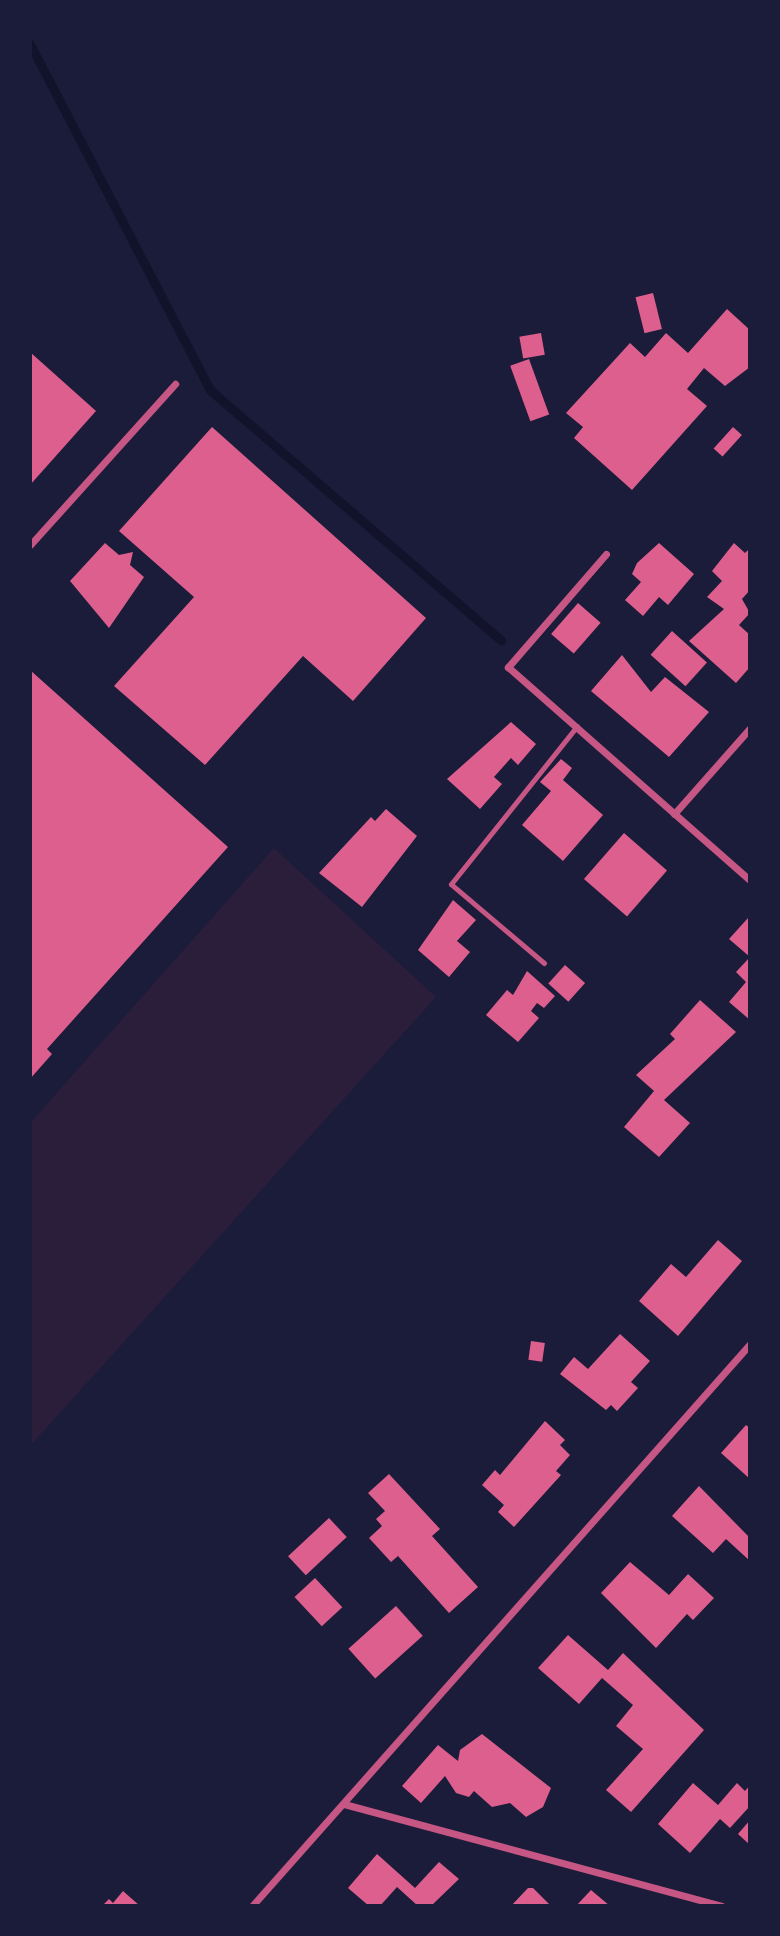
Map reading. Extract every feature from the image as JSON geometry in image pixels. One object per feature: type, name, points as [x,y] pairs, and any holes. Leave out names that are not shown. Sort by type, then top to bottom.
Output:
[{"type":"street","points":[[30,545],[175,384]]},
{"type":"street","points":[[606,554],[508,667],[750,880]]},
{"type":"street","points":[[674,814],[750,728]]},
{"type":"street","points":[[252,1906],[750,1343]]},
{"type":"street","points":[[344,1804],[721,1906]]},
{"type":"lane","points":[[544,963],[451,884],[577,726]]},
{"type":"shaded area","points":[[274,848],[436,997],[30,1446],[30,1123]]},
{"type":"building","points":[[653,293],[662,329],[644,333],[636,297]]},
{"type":"building","points":[[727,309],[750,330],[750,367],[725,386],[704,368],[687,389],[707,406],[632,490],[574,438],[583,427],[566,413],[630,343],[645,357],[666,333],[688,353]]},
{"type":"building","points":[[541,333],[545,355],[523,358],[519,337]]},
{"type":"building","points":[[30,352],[96,411],[30,485]]},
{"type":"building","points":[[529,359],[549,414],[530,421],[510,366]]},
{"type":"building","points":[[212,427],[426,618],[353,701],[303,656],[205,765],[114,686],[194,597],[119,531]]},
{"type":"building","points":[[733,427],[742,435],[723,457],[714,449]]},
{"type":"building","points":[[105,543],[119,555],[133,552],[130,565],[144,577],[109,628],[70,581]]},
{"type":"building","points":[[659,543],[694,574],[668,605],[659,597],[643,616],[625,600],[641,582],[632,574],[637,563]]},
{"type":"building","points":[[734,543],[745,553],[750,548],[750,590],[742,599],[750,613],[739,625],[750,635],[750,667],[736,683],[689,641],[724,609],[707,597],[722,581],[712,571]]},
{"type":"building","points":[[578,603],[601,623],[574,654],[551,634]]},
{"type":"building","points":[[672,631],[707,662],[686,686],[651,655]]},
{"type":"building","points":[[622,655],[651,692],[665,677],[709,712],[669,757],[591,691]]},
{"type":"building","points":[[30,670],[228,847],[47,1049],[52,1054],[30,1079]]},
{"type":"building","points":[[511,722],[536,744],[518,765],[511,758],[494,777],[502,784],[480,809],[447,779]]},
{"type":"building","points":[[561,759],[572,768],[563,780],[603,815],[563,861],[522,825],[551,791],[540,782]]},
{"type":"building","points":[[386,809],[417,836],[362,907],[319,873],[371,817],[375,821]]},
{"type":"building","points":[[624,833],[667,870],[627,916],[584,879]]},
{"type":"building","points":[[453,900],[476,920],[457,941],[470,952],[449,977],[418,950]]},
{"type":"building","points":[[748,918],[750,920],[750,957],[729,939]]},
{"type":"building","points":[[750,957],[750,1020],[729,1002],[746,982],[736,972]]},
{"type":"building","points":[[565,965],[585,983],[568,1002],[548,984]]},
{"type":"building","points":[[527,971],[555,996],[544,1008],[537,1003],[531,1011],[539,1018],[518,1042],[486,1015],[507,990],[513,995]]},
{"type":"building","points":[[700,1000],[736,1032],[664,1100],[690,1123],[659,1157],[624,1127],[654,1091],[636,1075],[675,1039],[670,1034]]},
{"type":"building","points":[[718,1240],[742,1261],[678,1336],[639,1301],[671,1264],[686,1277]]},
{"type":"building","points":[[620,1334],[650,1361],[631,1382],[638,1388],[617,1411],[611,1405],[606,1410],[560,1374],[574,1357],[588,1369]]},
{"type":"building","points":[[531,1341],[545,1343],[542,1362],[528,1360]]},
{"type":"building","points":[[545,1421],[565,1440],[560,1445],[570,1455],[556,1471],[561,1475],[514,1527],[498,1512],[504,1505],[482,1485],[495,1470],[500,1475]]},
{"type":"building","points":[[746,1425],[750,1428],[750,1479],[721,1453]]},
{"type":"building","points":[[389,1474],[440,1529],[432,1536],[478,1587],[449,1613],[398,1556],[391,1562],[369,1538],[382,1526],[376,1519],[385,1511],[368,1493]]},
{"type":"building","points":[[699,1486],[750,1538],[750,1561],[726,1539],[713,1553],[672,1516]]},
{"type":"building","points":[[329,1518],[347,1537],[306,1575],[288,1556]]},
{"type":"building","points":[[630,1562],[669,1595],[688,1574],[714,1598],[693,1620],[687,1614],[656,1648],[601,1593]]},
{"type":"building","points":[[315,1578],[342,1607],[322,1626],[295,1597]]},
{"type":"building","points":[[396,1606],[423,1636],[375,1679],[348,1649]]},
{"type":"building","points":[[568,1635],[608,1670],[623,1653],[704,1730],[631,1812],[606,1790],[643,1749],[616,1726],[633,1705],[602,1678],[579,1704],[538,1668]]},
{"type":"building","points":[[482,1734],[551,1788],[543,1807],[526,1817],[510,1803],[492,1807],[474,1791],[469,1797],[456,1793],[445,1776],[421,1803],[402,1786],[438,1745],[458,1761],[460,1750]]},
{"type":"building","points":[[693,1783],[718,1805],[737,1783],[745,1791],[750,1785],[750,1806],[730,1828],[720,1819],[690,1853],[658,1824]]},
{"type":"building","points":[[750,1820],[750,1845],[738,1834]]},
{"type":"building","points":[[377,1854],[415,1888],[439,1862],[459,1879],[431,1906],[418,1906],[397,1887],[380,1906],[369,1906],[348,1888]]},
{"type":"building","points":[[528,1888],[533,1888],[551,1906],[511,1906]]},
{"type":"building","points":[[591,1890],[610,1906],[576,1906]]},
{"type":"building","points":[[123,1891],[140,1906],[102,1906],[109,1899],[113,1903]]},
{"type":"waterway","points":[[30,44],[210,390],[501,640]]}]
